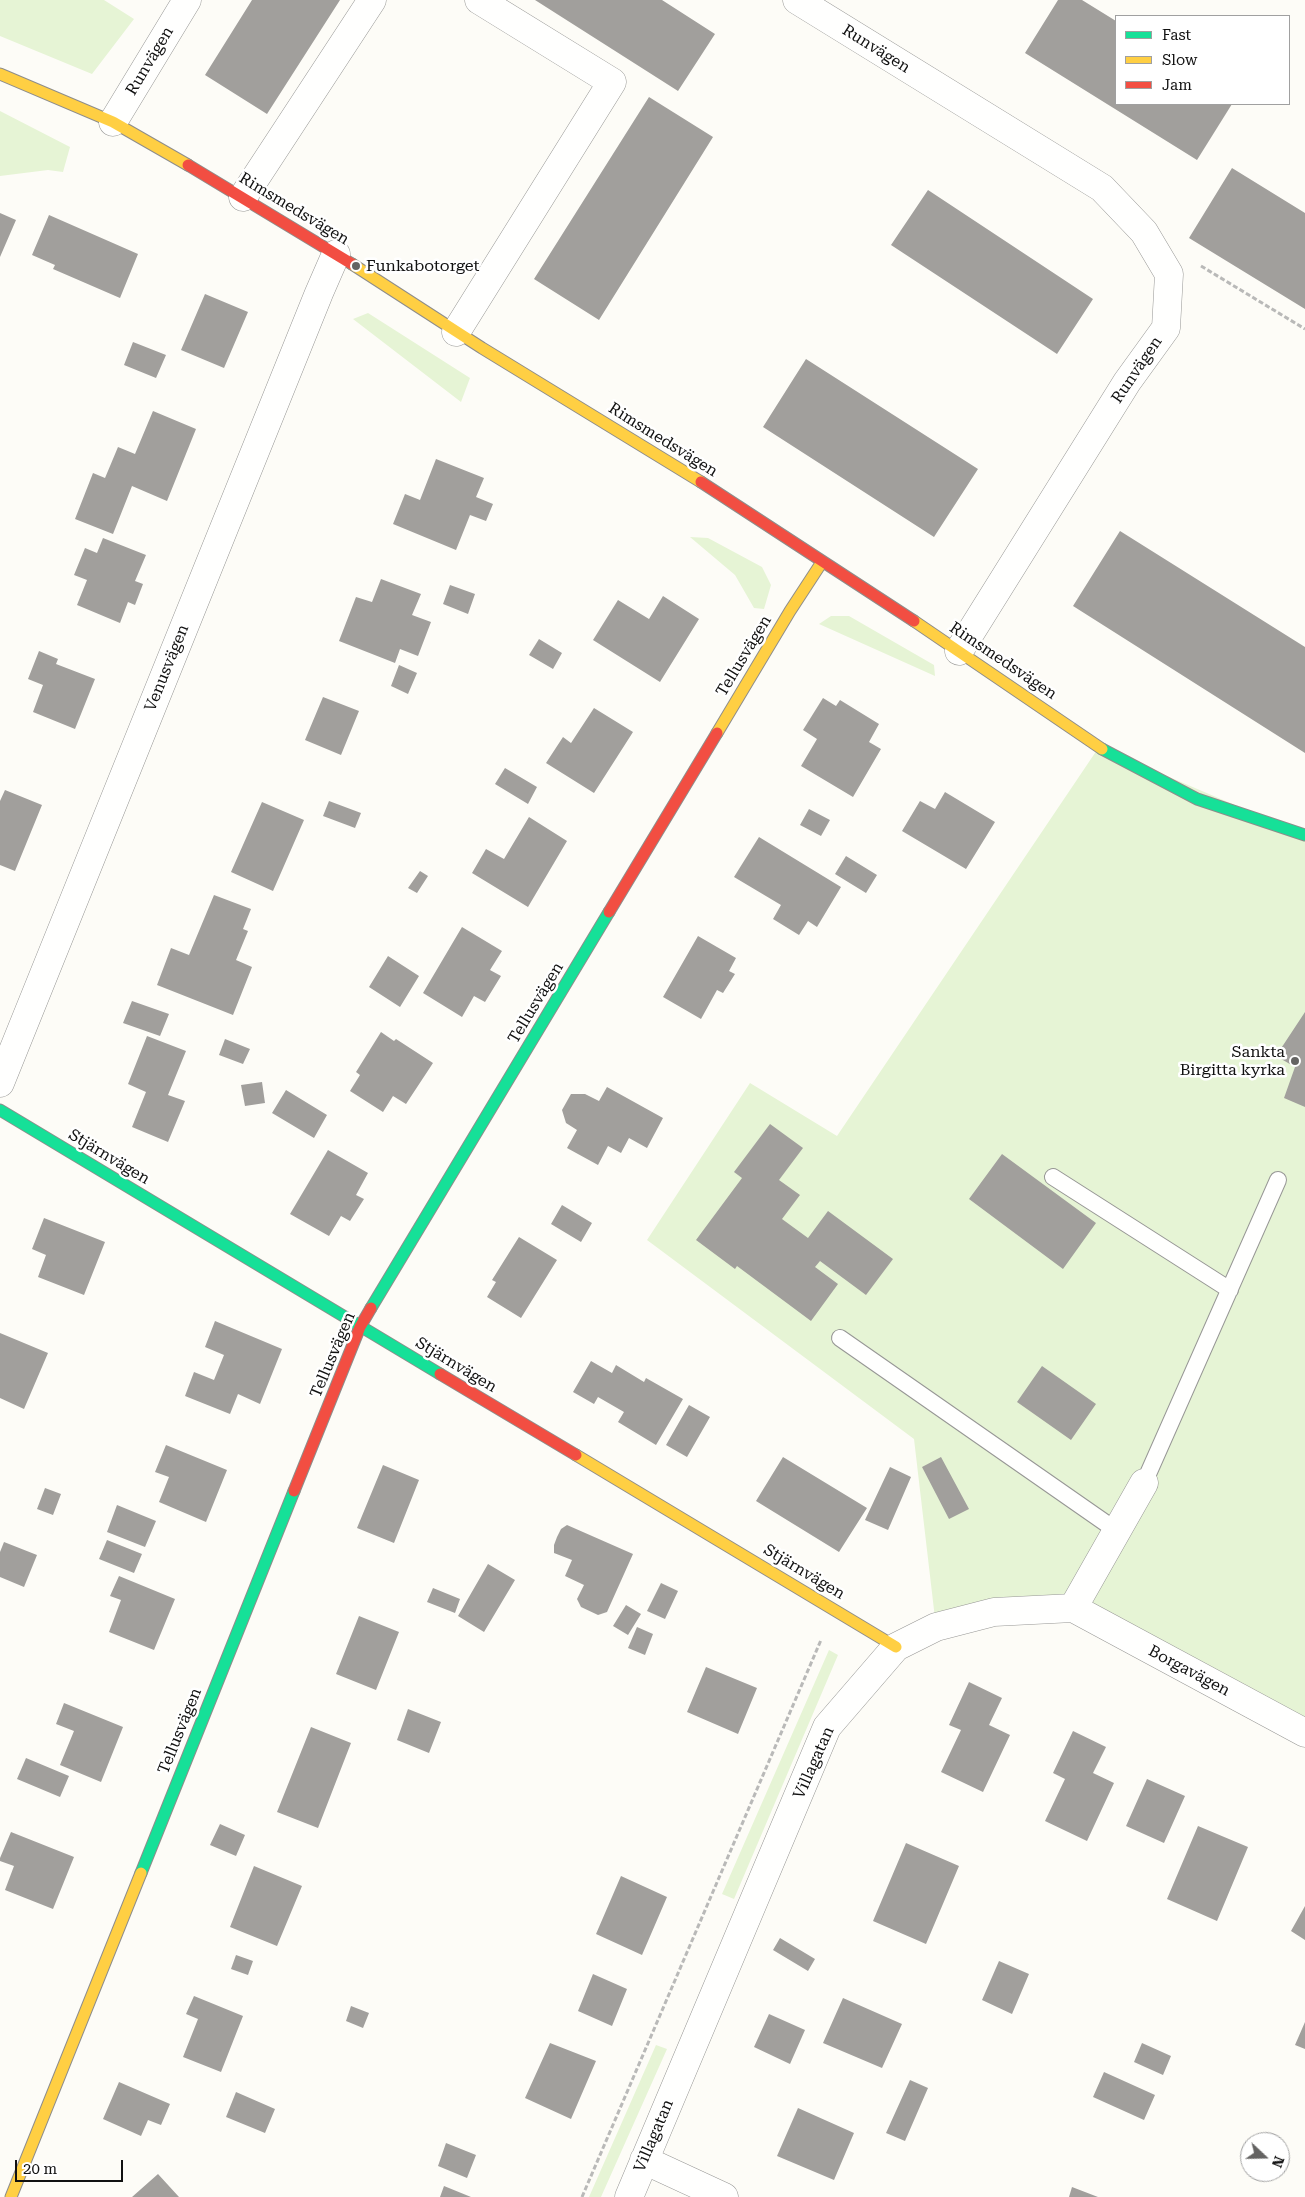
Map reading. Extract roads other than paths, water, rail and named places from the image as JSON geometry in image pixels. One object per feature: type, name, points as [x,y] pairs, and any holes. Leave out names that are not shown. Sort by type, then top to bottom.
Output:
[{"type":"street","name":"Runvägen","points":[[113,122],[187,0]]},
{"type":"street","points":[[243,197],[372,0]]},
{"type":"street","points":[[456,332],[612,82],[479,0]]},
{"type":"street","name":"Runvägen","points":[[797,0],[1102,188],[1144,232],[1169,274],[1166,328],[1127,382],[959,651]]},
{"type":"street","name":"Rimsmedsvägen","points":[[0,74],[113,122],[243,197],[336,254],[456,332],[700,481],[959,651],[1099,747],[1196,800],[1305,835]]},
{"type":"street","name":"Venusvägen","points":[[0,1083],[336,254]]},
{"type":"street","name":"Tellusvägen","points":[[10,2191],[360,1327],[790,611],[822,562]]},
{"type":"street","name":"Stjärnvägen","points":[[0,1110],[896,1647]]},
{"type":"street","points":[[1073,1608],[1144,1484]]},
{"type":"street","name":"Villagatan","points":[[629,2197],[828,1728],[896,1647],[936,1626],[994,1612],[1073,1608]]},
{"type":"street","name":"Borgavägen","points":[[1073,1608],[1305,1733]]},
{"type":"street","points":[[644,2160],[724,2197]]},
{"type":"lane","points":[[1053,1177],[1230,1290]]},
{"type":"lane","points":[[1144,1484],[1278,1180]]},
{"type":"lane","points":[[840,1338],[1117,1531]]},
{"type":"place","name":"Funkabotorget","points":[[356,266]]},
{"type":"place","name":"Sankta Birgitta kyrka","points":[[1295,1061]]}]
